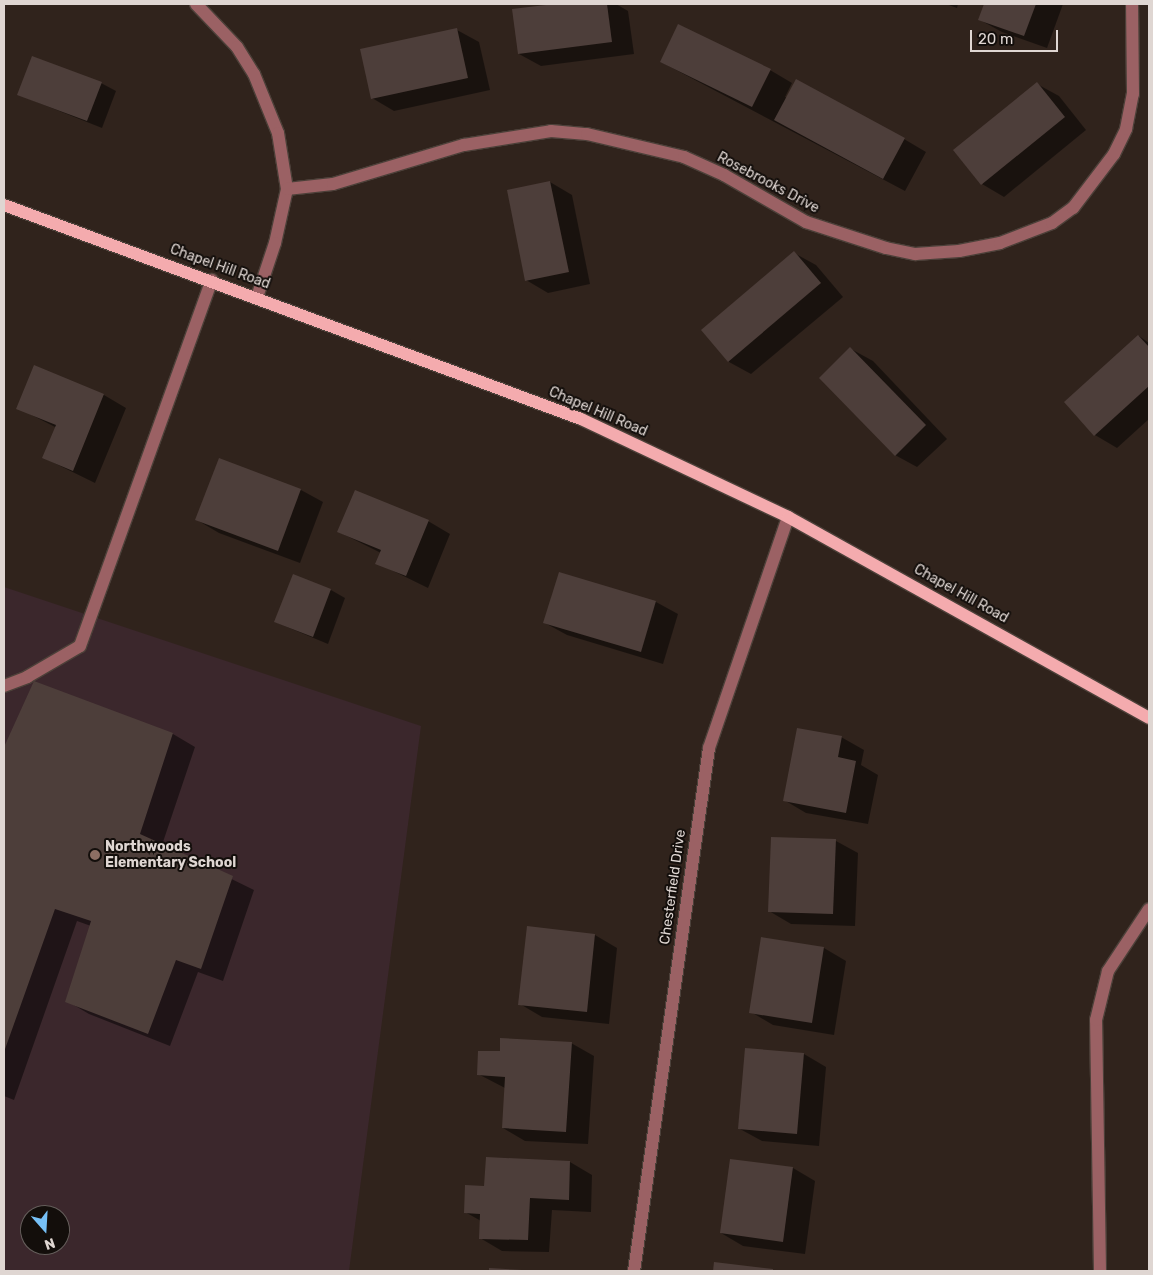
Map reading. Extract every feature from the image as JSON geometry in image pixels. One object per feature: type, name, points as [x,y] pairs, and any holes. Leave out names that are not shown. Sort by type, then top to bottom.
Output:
[{"type":"main road","name":"Chapel Hill Road","points":[[4,205],[212,280],[581,419],[788,517],[1149,718]]},
{"type":"street","points":[[196,4],[237,47],[254,74],[278,133],[287,189],[276,243],[257,297]]},
{"type":"street","name":"Rosebrooks Drive","points":[[287,189],[333,184],[464,145],[551,131],[587,134],[684,157],[724,175],[806,222],[886,248],[915,254],[959,251],[1000,243],[1052,223],[1073,208],[1114,154],[1126,129],[1133,94],[1132,4]]},
{"type":"street","points":[[4,686],[27,677],[80,646],[212,280]]},
{"type":"street","name":"Chesterfield Drive","points":[[634,1271],[709,748],[788,517]]},
{"type":"street","points":[[1100,1271],[1096,1020],[1108,971],[1149,909]]},
{"type":"shaded area","points":[[4,587],[421,726],[349,1271],[4,1271]]},
{"type":"building","points":[[554,4],[607,4],[612,42],[518,54],[512,9]]},
{"type":"building","points":[[984,4],[1036,4],[1024,36],[978,20]]},
{"type":"building","points":[[678,24],[771,69],[752,107],[660,62]]},
{"type":"building","points":[[457,28],[468,78],[371,99],[360,49]]},
{"type":"building","points":[[32,56],[102,82],[87,121],[17,95]]},
{"type":"building","points":[[796,79],[905,138],[883,179],[774,120]]},
{"type":"building","points":[[1037,82],[1065,117],[981,185],[953,150]]},
{"type":"building","points":[[550,181],[569,272],[525,281],[507,190]]},
{"type":"building","points":[[794,251],[821,283],[728,362],[701,330]]},
{"type":"building","points":[[1138,335],[1149,347],[1149,386],[1094,436],[1064,402]]},
{"type":"building","points":[[850,347],[926,425],[895,456],[819,378]]},
{"type":"building","points":[[34,365],[104,394],[73,471],[42,458],[56,425],[16,409]]},
{"type":"building","points":[[219,458],[301,489],[278,551],[195,520]]},
{"type":"building","points":[[355,490],[429,520],[406,576],[375,564],[381,550],[337,532]]},
{"type":"building","points":[[559,572],[656,601],[641,652],[543,623]]},
{"type":"building","points":[[293,574],[331,589],[313,637],[274,622]]},
{"type":"building","name":"Northwoods Elementary School","points":[[34,681],[173,733],[140,834],[233,876],[201,969],[176,960],[148,1034],[65,1002],[91,921],[55,909],[4,1052],[4,747]]},
{"type":"building","points":[[797,728],[842,736],[838,757],[856,761],[846,813],[783,801]]},
{"type":"building","points":[[771,837],[836,839],[833,914],[768,912]]},
{"type":"building","points":[[527,926],[595,934],[587,1012],[518,1005]]},
{"type":"building","points":[[761,937],[824,947],[812,1023],[749,1013]]},
{"type":"building","points":[[500,1038],[572,1042],[566,1132],[502,1128],[505,1077],[477,1075],[478,1051],[500,1051]]},
{"type":"building","points":[[745,1048],[804,1053],[797,1134],[738,1129]]},
{"type":"building","points":[[486,1157],[570,1161],[569,1200],[530,1198],[528,1240],[479,1239],[480,1214],[464,1213],[465,1185],[484,1186]]},
{"type":"building","points":[[730,1159],[793,1167],[783,1242],[720,1233]]},
{"type":"building","points":[[714,1262],[773,1269],[773,1271],[713,1271]]},
{"type":"building","points":[[489,1268],[522,1270],[522,1271],[489,1271]]},
{"type":"place","name":"Northwoods Elementary School","points":[[95,855]]}]
